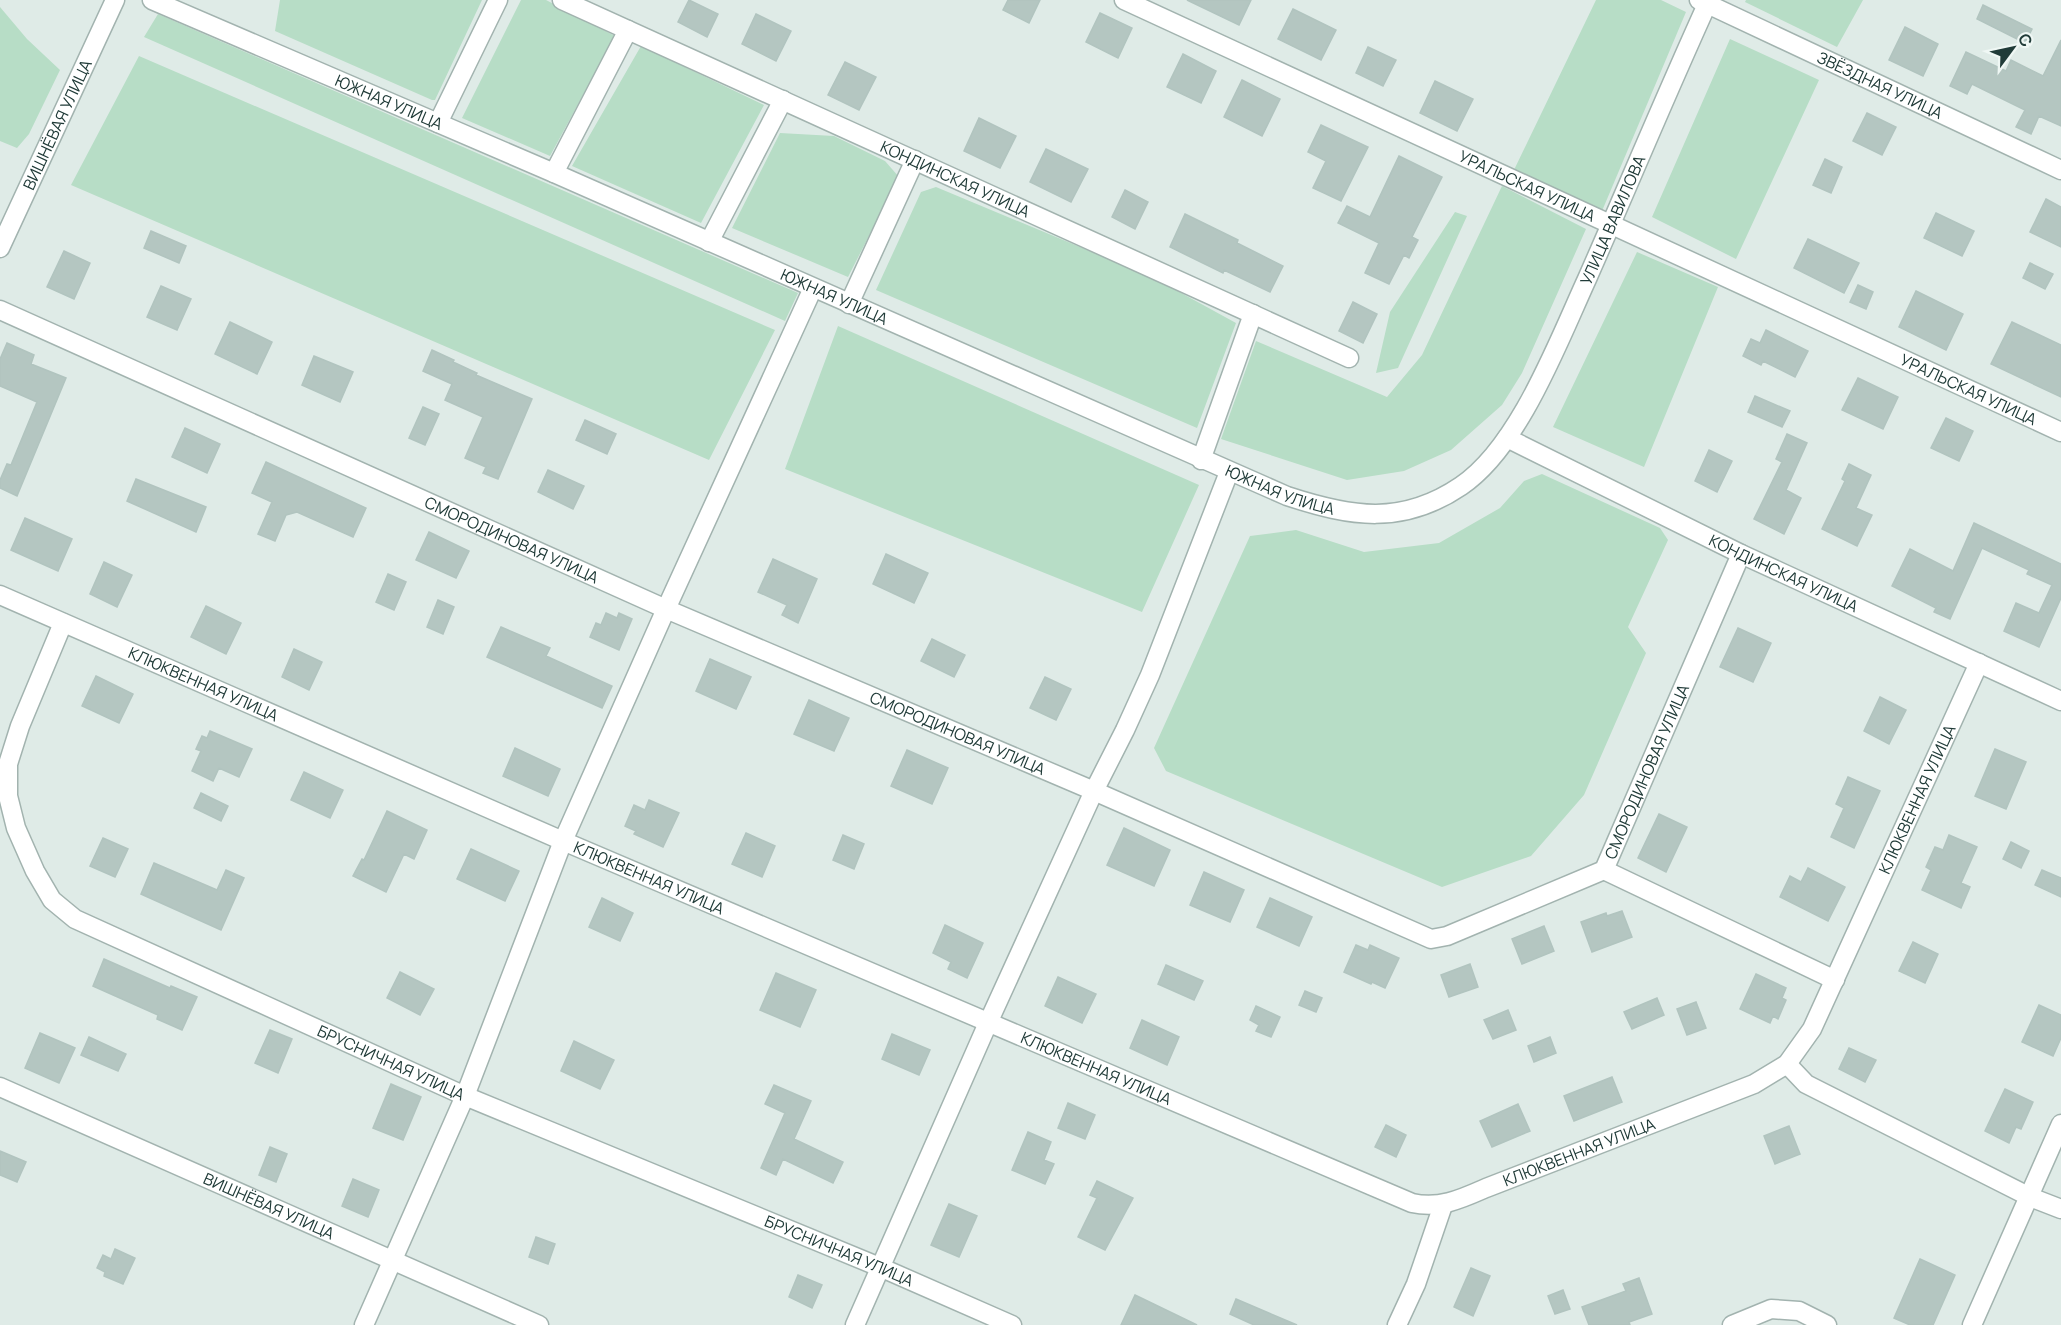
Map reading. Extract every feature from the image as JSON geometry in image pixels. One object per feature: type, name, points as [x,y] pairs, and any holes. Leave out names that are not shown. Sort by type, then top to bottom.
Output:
[{"type":"street","name":"ВИШНЁВАЯ УЛИЦА","points":[[0,248],[115,0]]},
{"type":"street","points":[[438,123],[498,0]]},
{"type":"street","name":"КОНДИНСКАЯ УЛИЦА","points":[[562,0],[1349,358]]},
{"type":"street","name":"УРАЛЬСКАЯ УЛИЦА","points":[[1124,0],[2061,432]]},
{"type":"street","name":"УЛИЦА ВАВИЛОВА","points":[[1508,438],[1550,360],[1610,226],[1705,1]]},
{"type":"street","name":"ЗВЁЗДНАЯ УЛИЦА","points":[[1705,1],[2061,170]]},
{"type":"street","name":"ЮЖНАЯ УЛИЦА","points":[[160,2],[554,173],[1201,460],[1287,496],[1321,507],[1351,514],[1378,515],[1424,505],[1452,492],[1480,471],[1508,438]]},
{"type":"street","points":[[554,173],[628,30]]},
{"type":"street","points":[[709,242],[783,100]]},
{"type":"street","points":[[849,304],[915,160]]},
{"type":"street","points":[[364,1325],[465,1095],[563,841],[813,288]]},
{"type":"street","name":"СМОРОДИНОВАЯ УЛИЦА","points":[[0,310],[666,609],[1094,791],[1431,939],[1447,936],[1604,870],[1741,554]]},
{"type":"street","points":[[1201,460],[1253,314]]},
{"type":"street","name":"КОНДИНСКАЯ УЛИЦА","points":[[1508,438],[1741,554],[2061,701]]},
{"type":"street","points":[[855,1325],[988,1023],[1094,791],[1150,675],[1229,472]]},
{"type":"street","name":"КЛЮКВЕННАЯ УЛИЦА","points":[[0,594],[563,841],[1412,1203],[1426,1206],[1443,1205],[1754,1084],[1787,1064],[1812,1029],[1979,663]]},
{"type":"street","name":"БРУСНИЧНАЯ УЛИЦА","points":[[63,622],[20,726],[8,764],[8,796],[16,828],[35,871],[52,900],[75,919],[465,1095],[882,1268],[1012,1325]]},
{"type":"street","points":[[1604,870],[1835,980]]},
{"type":"street","points":[[1787,1064],[1806,1084],[2030,1197],[2061,1209]]},
{"type":"street","name":"ВИШНЁВАЯ УЛИЦА","points":[[0,1087],[539,1325]]},
{"type":"street","points":[[1972,1325],[2061,1124]]},
{"type":"street","points":[[1397,1325],[1416,1284],[1443,1205]]},
{"type":"street","points":[[1732,1325],[1771,1309],[1799,1311],[1827,1325]]},
{"type":"green space","points":[[280,0],[482,0],[435,100],[432,100],[275,31]]},
{"type":"green space","points":[[521,0],[546,0],[615,36],[550,156],[462,118]]},
{"type":"green space","points":[[1596,0],[1661,0],[1686,12],[1602,211],[1514,170]]},
{"type":"green space","points":[[1746,0],[1863,0],[1837,47],[1745,2]]},
{"type":"green space","points":[[0,7],[27,39],[60,70],[29,134],[17,148],[0,141]]},
{"type":"green space","points":[[158,14],[798,293],[785,321],[144,37]]},
{"type":"green space","points":[[1730,39],[1819,80],[1736,259],[1652,217]]},
{"type":"green space","points":[[641,46],[764,105],[701,223],[572,166]]},
{"type":"green space","points":[[139,56],[775,330],[709,460],[71,185]]},
{"type":"green space","points":[[780,133],[834,136],[885,161],[899,177],[848,277],[732,228]]},
{"type":"green space","points":[[1502,186],[1586,229],[1522,373],[1502,405],[1451,450],[1404,471],[1347,480],[1221,439],[1256,341],[1387,397],[1422,355]]},
{"type":"green space","points":[[936,187],[1152,277],[1236,323],[1197,428],[876,290],[921,192]]},
{"type":"green space","points":[[1455,212],[1467,216],[1398,368],[1376,373],[1390,312]]},
{"type":"green space","points":[[1637,252],[1718,287],[1644,467],[1553,427]]},
{"type":"green space","points":[[838,326],[1199,485],[1142,612],[785,469]]},
{"type":"green space","points":[[1542,474],[1660,528],[1668,540],[1628,627],[1646,653],[1584,795],[1531,856],[1442,887],[1166,771],[1154,748],[1250,536],[1296,530],[1364,552],[1439,543],[1500,508],[1524,481]]},
{"type":"building","points":[[689,0],[718,14],[707,37],[678,22]]},
{"type":"building","points":[[1008,0],[1040,0],[1029,23],[1003,10]]},
{"type":"building","points":[[1187,0],[1251,0],[1239,25]]},
{"type":"building","points":[[1983,5],[2032,29],[2025,43],[1977,19]]},
{"type":"building","points":[[1293,9],[1336,30],[1321,60],[1278,39]]},
{"type":"building","points":[[1100,13],[1132,28],[1118,58],[1086,42]]},
{"type":"building","points":[[756,14],[791,31],[776,61],[742,44]]},
{"type":"building","points":[[1905,27],[1938,44],[1923,76],[1889,60]]},
{"type":"building","points":[[2061,40],[2061,126],[2039,116],[2031,134],[2016,127],[2025,110],[1972,84],[1967,94],[1950,86],[1966,52],[2006,71],[2011,60],[2043,76]]},
{"type":"building","points":[[1368,47],[1396,60],[1383,86],[1356,73]]},
{"type":"building","points":[[1183,54],[1216,71],[1201,103],[1167,87]]},
{"type":"building","points":[[845,62],[876,77],[859,110],[828,95]]},
{"type":"building","points":[[1242,80],[1280,99],[1262,136],[1224,117]]},
{"type":"building","points":[[1435,81],[1473,99],[1457,131],[1420,113]]},
{"type":"building","points":[[1867,113],[1896,127],[1882,155],[1853,141]]},
{"type":"building","points":[[979,118],[1016,136],[1000,168],[964,151]]},
{"type":"building","points":[[1321,125],[1368,147],[1341,201],[1313,188],[1326,161],[1308,152]]},
{"type":"building","points":[[1046,149],[1088,169],[1071,202],[1030,182]]},
{"type":"building","points":[[1399,156],[1442,177],[1412,237],[1418,240],[1409,258],[1404,255],[1389,284],[1365,273],[1379,243],[1338,223],[1347,206],[1370,217]]},
{"type":"building","points":[[1825,159],[1842,167],[1831,193],[1813,185]]},
{"type":"building","points":[[1125,190],[1148,202],[1135,229],[1112,217]]},
{"type":"building","points":[[2046,199],[2061,207],[2061,247],[2030,232]]},
{"type":"building","points":[[1936,213],[1974,231],[1962,256],[1924,238]]},
{"type":"building","points":[[1185,214],[1238,240],[1237,243],[1283,266],[1270,292],[1224,270],[1223,273],[1170,247]]},
{"type":"building","points":[[151,231],[186,246],[179,263],[144,248]]},
{"type":"building","points":[[1808,239],[1859,263],[1844,293],[1794,268]]},
{"type":"building","points":[[64,251],[90,263],[74,299],[47,287]]},
{"type":"building","points":[[2030,263],[2053,274],[2045,289],[2023,278]]},
{"type":"building","points":[[1858,285],[1873,292],[1866,309],[1850,302]]},
{"type":"building","points":[[161,286],[191,299],[177,330],[147,317]]},
{"type":"building","points":[[1916,291],[1963,314],[1946,350],[1899,327]]},
{"type":"building","points":[[1353,302],[1377,314],[1363,343],[1339,331]]},
{"type":"building","points":[[230,322],[272,342],[257,374],[215,354]]},
{"type":"building","points":[[2012,322],[2061,345],[2061,397],[1991,364]]},
{"type":"building","points":[[1766,330],[1808,351],[1795,377],[1763,361],[1761,365],[1743,356],[1751,339],[1760,343]]},
{"type":"building","points":[[7,343],[34,355],[31,364],[66,378],[17,496],[0,488],[0,480],[7,464],[11,465],[37,402],[0,386],[0,359]]},
{"type":"building","points":[[432,350],[477,373],[476,375],[532,399],[498,479],[483,473],[486,467],[465,458],[483,417],[445,400],[452,384],[423,371]]},
{"type":"building","points":[[314,356],[353,372],[340,402],[302,385]]},
{"type":"building","points":[[1858,378],[1898,397],[1883,429],[1842,410]]},
{"type":"building","points":[[1755,396],[1790,411],[1782,427],[1748,412]]},
{"type":"building","points":[[423,407],[439,414],[425,445],[409,438]]},
{"type":"building","points":[[1946,418],[1973,431],[1959,461],[1931,448]]},
{"type":"building","points":[[585,420],[616,434],[607,454],[576,440]]},
{"type":"building","points":[[185,428],[220,444],[207,473],[172,457]]},
{"type":"building","points":[[1787,434],[1807,443],[1786,490],[1801,498],[1784,534],[1754,519],[1782,462],[1776,459]]},
{"type":"building","points":[[1709,450],[1732,461],[1717,492],[1695,481]]},
{"type":"building","points":[[266,462],[366,508],[353,537],[297,512],[286,515],[275,541],[258,534],[272,502],[252,493]]},
{"type":"building","points":[[1849,464],[1871,475],[1856,508],[1872,515],[1857,546],[1822,529],[1845,481],[1842,479]]},
{"type":"building","points":[[548,470],[584,486],[573,509],[538,492]]},
{"type":"building","points":[[136,479],[206,507],[196,532],[127,501]]},
{"type":"building","points":[[25,518],[72,539],[58,571],[11,550]]},
{"type":"building","points":[[1974,523],[2061,564],[2061,598],[2039,647],[2004,631],[2016,603],[2039,613],[2052,585],[2027,574],[2029,570],[1982,548],[1950,619],[1934,612],[1936,608],[1892,586],[1910,549],[1953,571]]},
{"type":"building","points":[[429,532],[469,551],[456,578],[416,560]]},
{"type":"building","points":[[886,554],[928,573],[914,603],[873,584]]},
{"type":"building","points":[[773,559],[817,579],[798,623],[782,615],[787,605],[758,592]]},
{"type":"building","points":[[104,562],[132,575],[117,607],[90,594]]},
{"type":"building","points":[[388,574],[406,582],[394,610],[376,602]]},
{"type":"building","points":[[438,600],[454,607],[443,634],[427,627]]},
{"type":"building","points":[[206,606],[241,623],[226,654],[191,637]]},
{"type":"building","points":[[606,613],[617,618],[619,613],[632,619],[619,650],[590,637],[596,623],[601,625]]},
{"type":"building","points":[[501,627],[550,648],[546,656],[612,686],[602,708],[487,657]]},
{"type":"building","points":[[1738,628],[1771,643],[1753,682],[1720,667]]},
{"type":"building","points":[[932,639],[965,655],[954,677],[921,661]]},
{"type":"building","points":[[294,649],[322,662],[309,690],[282,677]]},
{"type":"building","points":[[710,659],[751,677],[736,709],[696,691]]},
{"type":"building","points":[[96,676],[133,694],[119,723],[82,706]]},
{"type":"building","points":[[1045,677],[1071,689],[1056,720],[1030,708]]},
{"type":"building","points":[[1880,697],[1906,710],[1889,744],[1864,731]]},
{"type":"building","points":[[809,700],[849,718],[834,751],[794,734]]},
{"type":"building","points":[[210,731],[252,749],[239,777],[219,768],[213,781],[192,771],[201,751],[196,749],[202,736],[207,738]]},
{"type":"building","points":[[515,748],[560,769],[548,796],[503,776]]},
{"type":"building","points":[[1995,749],[2026,762],[2006,809],[1975,796]]},
{"type":"building","points":[[907,750],[948,768],[932,804],[891,786]]},
{"type":"building","points":[[304,772],[343,790],[330,818],[291,800]]},
{"type":"building","points":[[1848,777],[1880,791],[1854,848],[1831,837],[1844,808],[1836,804]]},
{"type":"building","points":[[201,793],[228,806],[221,821],[194,808]]},
{"type":"building","points":[[649,800],[679,813],[663,847],[634,834],[636,831],[625,826],[634,805],[645,810]]},
{"type":"building","points":[[387,811],[427,830],[414,859],[404,854],[386,892],[353,876],[362,859],[364,860]]},
{"type":"building","points":[[1659,814],[1687,827],[1666,872],[1638,858]]},
{"type":"building","points":[[1124,828],[1170,850],[1154,886],[1107,865]]},
{"type":"building","points":[[746,833],[775,846],[762,877],[732,864]]},
{"type":"building","points":[[843,835],[864,844],[854,869],[833,860]]},
{"type":"building","points":[[1949,835],[1977,847],[1961,883],[1970,887],[1961,908],[1922,890],[1931,870],[1926,867],[1935,847],[1943,850]]},
{"type":"building","points":[[103,838],[128,849],[115,877],[90,866]]},
{"type":"building","points":[[2011,842],[2029,851],[2021,868],[2003,859]]},
{"type":"building","points":[[471,849],[519,871],[505,901],[457,879]]},
{"type":"building","points":[[154,863],[217,890],[226,870],[244,878],[221,930],[141,894]]},
{"type":"building","points":[[1808,868],[1845,887],[1828,921],[1780,897],[1790,876],[1801,882]]},
{"type":"building","points":[[2042,870],[2061,878],[2061,897],[2035,885]]},
{"type":"building","points":[[1204,872],[1244,890],[1230,922],[1190,905]]},
{"type":"building","points":[[602,898],[633,913],[620,941],[589,927]]},
{"type":"building","points":[[1270,898],[1312,917],[1299,946],[1257,927]]},
{"type":"building","points":[[1622,911],[1632,937],[1592,952],[1581,922],[1606,913],[1607,916]]},
{"type":"building","points":[[945,925],[983,943],[967,978],[948,969],[951,962],[933,953]]},
{"type":"building","points":[[1544,926],[1554,951],[1522,964],[1512,939]]},
{"type":"building","points":[[1913,942],[1938,954],[1925,983],[1899,971]]},
{"type":"building","points":[[1356,945],[1368,950],[1370,945],[1399,958],[1385,988],[1344,972]]},
{"type":"building","points":[[104,959],[170,988],[171,986],[197,997],[182,1030],[157,1019],[158,1015],[93,986]]},
{"type":"building","points":[[1470,964],[1478,987],[1449,997],[1441,975]]},
{"type":"building","points":[[1166,965],[1203,981],[1194,1000],[1158,984]]},
{"type":"building","points":[[400,972],[434,989],[420,1015],[387,998]]},
{"type":"building","points":[[776,973],[816,990],[800,1027],[760,1010]]},
{"type":"building","points":[[1756,974],[1786,988],[1782,998],[1786,1000],[1778,1019],[1773,1016],[1770,1023],[1740,1009]]},
{"type":"building","points":[[1058,977],[1096,994],[1082,1023],[1045,1006]]},
{"type":"building","points":[[1305,991],[1322,998],[1316,1012],[1299,1005]]},
{"type":"building","points":[[1657,998],[1664,1015],[1632,1029],[1624,1012]]},
{"type":"building","points":[[1696,1002],[1706,1028],[1687,1035],[1677,1009]]},
{"type":"building","points":[[2039,1005],[2061,1015],[2061,1038],[2053,1056],[2022,1042]]},
{"type":"building","points":[[1256,1006],[1280,1017],[1271,1037],[1256,1031],[1259,1025],[1250,1020]]},
{"type":"building","points":[[1508,1010],[1516,1030],[1493,1039],[1484,1020]]},
{"type":"building","points":[[1142,1020],[1179,1037],[1167,1065],[1130,1048]]},
{"type":"building","points":[[270,1030],[292,1039],[278,1073],[255,1063]]},
{"type":"building","points":[[40,1033],[75,1048],[59,1083],[25,1068]]},
{"type":"building","points":[[892,1034],[930,1050],[919,1075],[882,1059]]},
{"type":"building","points":[[89,1037],[126,1054],[118,1071],[81,1055]]},
{"type":"building","points":[[1550,1037],[1556,1053],[1534,1062],[1528,1046]]},
{"type":"building","points":[[574,1041],[614,1060],[600,1089],[561,1071]]},
{"type":"building","points":[[1849,1048],[1876,1060],[1865,1082],[1839,1069]]},
{"type":"building","points":[[1612,1077],[1622,1102],[1574,1121],[1564,1096]]},
{"type":"building","points":[[391,1084],[421,1097],[403,1140],[373,1128]]},
{"type":"building","points":[[774,1085],[811,1101],[794,1139],[843,1162],[833,1183],[783,1159],[776,1175],[761,1168],[785,1113],[765,1104]]},
{"type":"building","points":[[2005,1089],[2033,1102],[2021,1129],[2016,1127],[2009,1143],[1985,1131]]},
{"type":"building","points":[[1068,1103],[1095,1115],[1085,1139],[1058,1128]]},
{"type":"building","points":[[1518,1104],[1530,1131],[1492,1147],[1480,1121]]},
{"type":"building","points":[[1386,1125],[1406,1135],[1396,1157],[1375,1147]]},
{"type":"building","points":[[1789,1126],[1800,1154],[1775,1164],[1764,1136]]},
{"type":"building","points":[[1028,1132],[1051,1142],[1044,1160],[1054,1164],[1045,1184],[1012,1170]]},
{"type":"building","points":[[270,1147],[287,1154],[276,1182],[259,1175]]},
{"type":"building","points":[[0,1151],[26,1162],[17,1182],[0,1175]]},
{"type":"building","points":[[353,1179],[379,1190],[368,1217],[342,1206]]},
{"type":"building","points":[[1097,1181],[1133,1198],[1105,1250],[1078,1237],[1097,1198],[1090,1195]]},
{"type":"building","points":[[949,1204],[977,1216],[959,1257],[931,1245]]},
{"type":"building","points":[[536,1237],[555,1244],[548,1264],[529,1257]]},
{"type":"building","points":[[115,1249],[135,1258],[123,1284],[104,1276],[105,1272],[97,1268],[103,1255],[111,1259]]},
{"type":"building","points":[[1920,1259],[1955,1275],[1933,1325],[1910,1325],[1894,1318]]},
{"type":"building","points":[[1471,1268],[1490,1276],[1473,1316],[1454,1307]]},
{"type":"building","points":[[798,1275],[822,1285],[812,1308],[789,1297]]},
{"type":"building","points":[[1639,1278],[1652,1314],[1629,1322],[1630,1325],[1589,1325],[1582,1307],[1626,1291],[1623,1284]]},
{"type":"building","points":[[1563,1290],[1570,1309],[1555,1314],[1548,1296]]},
{"type":"building","points":[[1135,1295],[1197,1325],[1121,1325]]},
{"type":"building","points":[[1236,1299],[1297,1325],[1254,1325],[1230,1314]]}]
